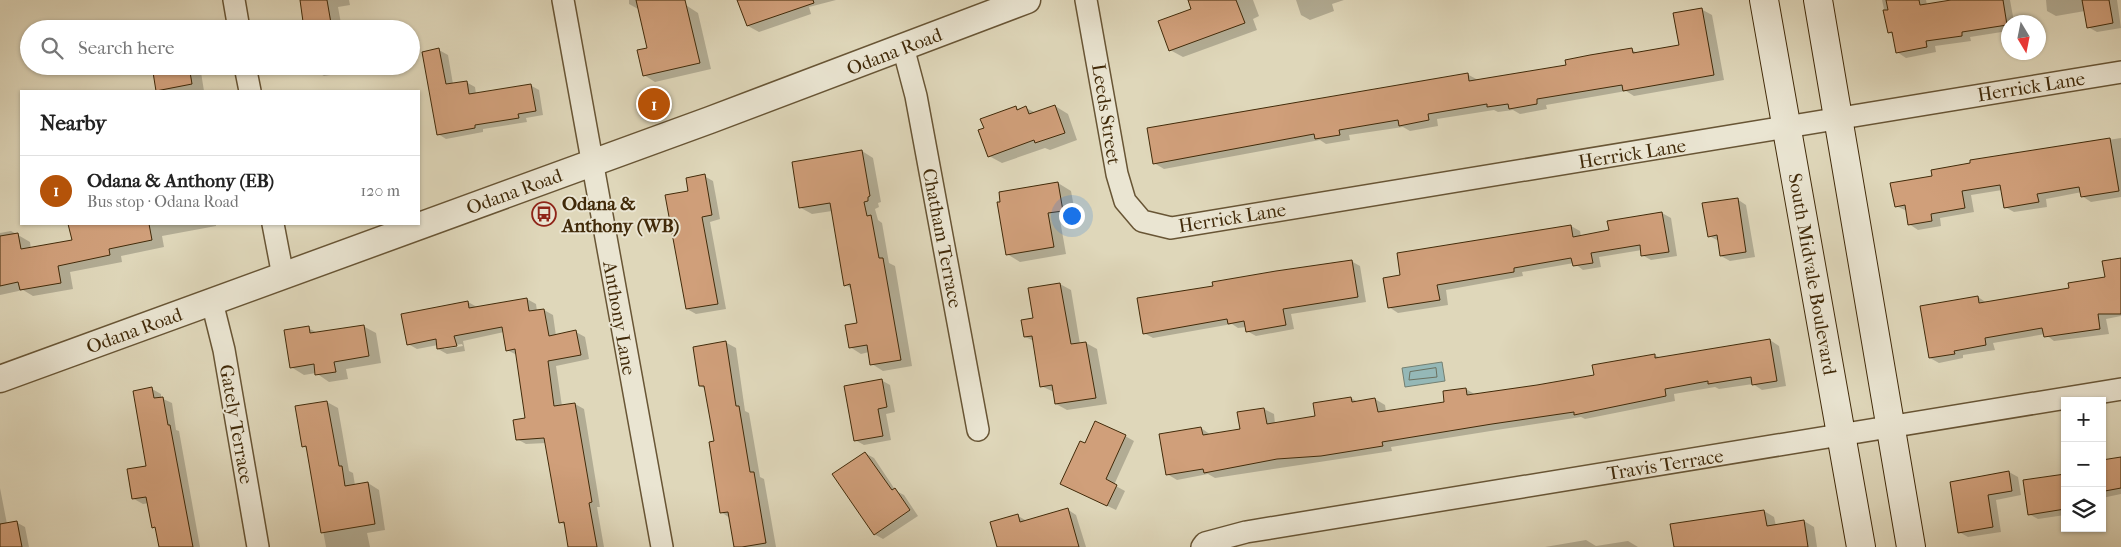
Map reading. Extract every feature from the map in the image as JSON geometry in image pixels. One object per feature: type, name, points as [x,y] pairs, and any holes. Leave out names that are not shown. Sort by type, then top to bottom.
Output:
[{"type":"main road","name":"South Midvale Boulevard","points":[[1764,0],[1861,547]]},
{"type":"main road","points":[[1818,0],[1911,547]]},
{"type":"street","points":[[234,0],[237,20]]},
{"type":"street","name":"Anthony Lane","points":[[563,0],[662,547]]},
{"type":"street","name":"Odana Road","points":[[0,379],[1027,0]]},
{"type":"street","name":"Leeds Street","points":[[1086,0],[1117,174],[1125,201],[1142,221]]},
{"type":"street","name":"Chatham Terrace","points":[[903,47],[916,96],[978,430]]},
{"type":"street","name":"Herrick Lane","points":[[1142,221],[1171,228],[1786,128],[1964,96],[2121,72]]},
{"type":"street","points":[[247,75],[250,90]]},
{"type":"street","points":[[273,225],[283,276]]},
{"type":"street","name":"Gately Terrace","points":[[212,302],[224,350],[258,547]]},
{"type":"street","name":"Travis Terrace","points":[[1206,544],[1246,532],[2121,389]]},
{"type":"water","points":[[1442,362],[1445,381],[1405,387],[1402,368]]},
{"type":"building","points":[[300,0],[327,0],[330,20],[303,20]]},
{"type":"building","points":[[636,0],[685,0],[700,63],[643,76],[637,50],[647,48]]},
{"type":"building","points":[[737,0],[813,0],[814,3],[747,26]]},
{"type":"building","points":[[1188,0],[1236,0],[1245,23],[1169,51],[1158,21],[1191,9]]},
{"type":"building","points":[[1886,0],[1919,0],[1920,5],[1951,0],[2003,0],[2005,15],[2001,15],[2001,26],[1962,32],[1962,36],[1926,41],[1927,47],[1896,53],[1892,32],[1888,33],[1883,10],[1888,10]]},
{"type":"building","points":[[2082,0],[2109,0],[2113,23],[2087,28]]},
{"type":"building","points":[[1702,8],[1714,75],[1623,91],[1622,85],[1537,99],[1537,104],[1509,109],[1508,104],[1487,107],[1487,104],[1428,114],[1429,120],[1399,126],[1398,120],[1339,130],[1340,135],[1315,139],[1314,134],[1153,164],[1147,128],[1468,73],[1469,81],[1566,65],[1565,60],[1590,55],[1632,48],[1633,53],[1679,45],[1673,13]]},
{"type":"building","points":[[439,48],[446,84],[467,81],[469,94],[531,84],[536,111],[518,114],[519,118],[475,125],[475,128],[437,135],[422,52]]},
{"type":"building","points":[[153,75],[190,75],[192,84],[156,90]]},
{"type":"building","points":[[1055,105],[1065,133],[1035,143],[1034,140],[988,157],[978,130],[984,128],[980,119],[1016,106],[1017,110],[1026,106],[1029,114]]},
{"type":"building","points":[[2110,138],[2119,191],[2081,197],[2079,187],[2037,194],[2039,202],[2004,208],[2000,185],[1962,191],[1965,208],[1931,214],[1932,221],[1908,225],[1905,205],[1895,207],[1890,183],[1932,176],[1931,170],[1970,163],[1970,160]]},
{"type":"building","points":[[862,150],[870,196],[868,201],[864,202],[867,216],[871,215],[879,258],[883,258],[901,360],[870,365],[867,345],[849,348],[845,325],[857,323],[850,284],[844,286],[830,203],[799,208],[792,162]]},
{"type":"building","points":[[705,174],[712,215],[702,217],[718,304],[686,309],[665,195],[688,191],[686,178]]},
{"type":"building","points":[[1058,182],[1063,211],[1048,213],[1054,247],[1006,255],[997,202],[1000,202],[999,192]]},
{"type":"building","points":[[1738,198],[1746,252],[1720,256],[1717,235],[1708,237],[1702,203]]},
{"type":"building","points":[[1662,212],[1669,252],[1641,256],[1640,245],[1591,253],[1593,263],[1573,266],[1571,258],[1514,268],[1514,272],[1437,285],[1440,300],[1388,308],[1383,278],[1400,275],[1397,253],[1571,225],[1573,237],[1609,230],[1607,221]]},
{"type":"building","points":[[68,225],[149,225],[152,240],[109,249],[110,255],[58,266],[61,283],[20,290],[18,282],[0,286],[0,236],[18,233],[21,249],[72,240]]},
{"type":"building","points":[[2121,258],[2121,314],[2098,314],[2100,329],[2044,337],[2042,328],[1985,338],[1986,345],[1954,351],[1955,354],[1929,358],[1920,306],[1978,296],[1979,303],[2069,288],[2068,283],[2105,277],[2102,261]]},
{"type":"building","points":[[1352,260],[1358,297],[1283,309],[1286,325],[1246,332],[1244,321],[1228,324],[1227,319],[1143,334],[1137,298],[1213,286],[1212,282]]},
{"type":"building","points":[[1060,283],[1071,344],[1086,342],[1096,398],[1055,404],[1052,385],[1040,387],[1032,336],[1024,337],[1021,320],[1033,318],[1028,288]]},
{"type":"building","points":[[527,298],[529,311],[544,309],[549,336],[576,330],[581,355],[548,361],[554,406],[575,403],[592,502],[589,503],[597,547],[568,547],[564,522],[559,523],[544,438],[516,440],[513,420],[525,418],[515,349],[506,351],[502,327],[454,336],[457,346],[437,349],[436,339],[407,345],[401,314],[468,301],[469,308]]},
{"type":"building","points":[[364,325],[369,356],[334,362],[336,372],[315,375],[314,364],[290,368],[284,330],[309,326],[310,333]]},
{"type":"building","points":[[1770,339],[1777,381],[1752,385],[1751,377],[1708,384],[1708,381],[1665,389],[1666,396],[1574,415],[1574,412],[1492,424],[1382,442],[1383,446],[1321,456],[1277,459],[1204,473],[1203,469],[1166,475],[1159,434],[1201,427],[1203,435],[1240,429],[1237,412],[1264,408],[1267,424],[1315,416],[1313,403],[1351,397],[1352,402],[1375,398],[1378,412],[1444,402],[1443,391],[1466,388],[1467,395],[1537,385],[1594,375],[1592,365],[1655,354],[1655,358]]},
{"type":"building","points":[[726,341],[736,406],[739,406],[750,472],[754,472],[766,543],[742,547],[734,547],[728,512],[720,513],[709,442],[714,441],[704,386],[699,386],[693,347]]},
{"type":"building","points":[[882,379],[887,407],[878,409],[883,436],[854,441],[844,386]]},
{"type":"building","points":[[152,387],[154,398],[163,397],[193,547],[159,547],[155,527],[152,528],[146,497],[132,499],[127,469],[146,466],[133,391]]},
{"type":"building","points":[[327,401],[339,466],[342,466],[345,486],[368,482],[375,524],[321,533],[306,446],[302,447],[295,406]]},
{"type":"building","points":[[1095,421],[1126,435],[1106,479],[1117,485],[1107,506],[1060,484],[1080,441],[1085,443]]},
{"type":"building","points":[[865,452],[892,490],[895,488],[910,510],[874,535],[832,474]]},
{"type":"building","points":[[2121,457],[2121,488],[2106,491],[2106,459]]},
{"type":"building","points":[[2009,471],[2012,491],[1988,495],[1993,527],[1958,533],[1950,482]]},
{"type":"building","points":[[2061,475],[2061,510],[2028,515],[2023,480]]},
{"type":"building","points":[[1068,508],[1079,547],[997,547],[990,522],[1018,514],[1020,522]]},
{"type":"building","points":[[1764,510],[1767,526],[1804,520],[1808,547],[1674,547],[1670,524]]},
{"type":"building","points":[[17,521],[22,547],[0,547],[0,524]]},
{"type":"place","name":"Odana & Anthony (EB)","points":[[654,104]]},
{"type":"place","name":"Odana & Anthony (WB)","points":[[544,214]]}]
